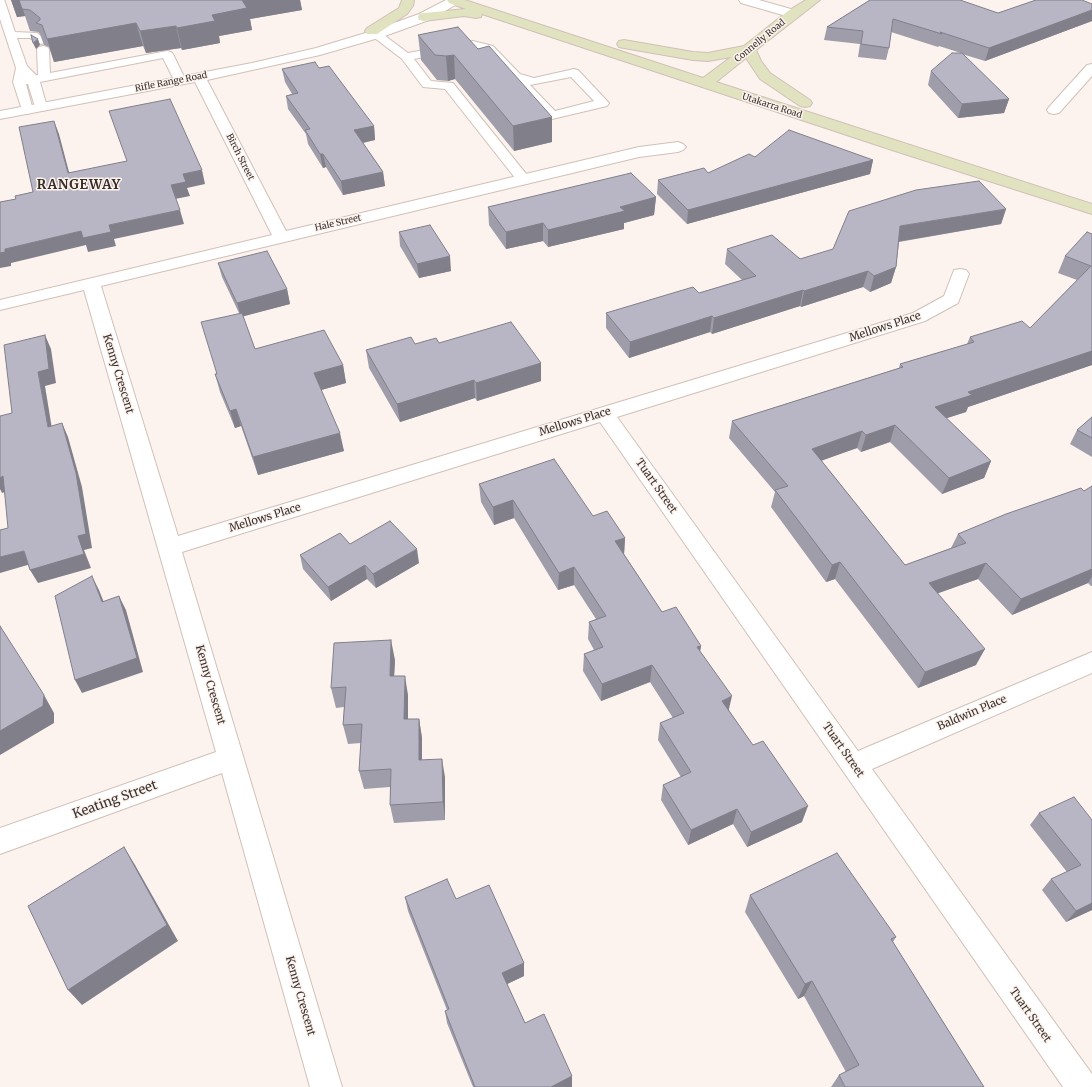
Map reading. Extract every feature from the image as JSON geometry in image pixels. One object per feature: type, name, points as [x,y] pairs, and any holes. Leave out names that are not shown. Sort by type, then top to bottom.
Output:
[{"type":"main road","points":[[375,32],[403,11],[407,6],[408,0]]},
{"type":"main road","name":"Utakarra Road","points":[[454,0],[620,49],[712,79],[896,147],[1092,209]]},
{"type":"main road","name":"Utakarra Road","points":[[490,0],[620,49]]},
{"type":"main road","name":"Connelly Road","points":[[712,79],[793,14],[814,0]]},
{"type":"main road","points":[[424,17],[464,12],[486,16],[583,48],[620,49],[708,57],[749,50],[754,62],[765,76],[805,103]]},
{"type":"main road","name":"Utakarra Road","points":[[712,79],[805,103],[1092,196]]},
{"type":"street","name":"Rifle Range Road","points":[[375,32],[432,0]]},
{"type":"street","name":"Rifle Range Road","points":[[0,116],[280,61],[340,44],[424,17],[454,0]]},
{"type":"street","points":[[745,0],[793,14]]},
{"type":"street","points":[[1054,110],[1092,68]]},
{"type":"street","name":"Birch Street","points":[[199,77],[281,237]]},
{"type":"street","name":"Hale Street","points":[[0,305],[639,152],[678,147]]},
{"type":"street","name":"Mellows Place","points":[[170,547],[919,317],[952,299],[960,274]]},
{"type":"street","name":"Kenny Crescent","points":[[91,283],[170,547],[326,1087]]},
{"type":"street","name":"Tuart Street","points":[[604,413],[1082,1087]]},
{"type":"street","name":"Baldwin Place","points":[[853,765],[1092,662]]},
{"type":"street","name":"Keating Street","points":[[0,841],[231,758]]},
{"type":"lane","points":[[0,2],[21,67],[19,82],[27,110]]},
{"type":"lane","points":[[375,32],[406,57],[427,84],[449,86],[524,180]]},
{"type":"lane","points":[[10,36],[33,35],[42,45],[38,78],[41,107]]},
{"type":"lane","points":[[406,57],[473,44],[489,48],[518,77],[552,115],[603,103],[574,74],[533,82],[518,77]]},
{"type":"lane","points":[[19,82],[167,54],[180,80]]},
{"type":"lane","points":[[21,67],[38,78]]},
{"type":"building","points":[[19,0],[242,0],[247,8],[212,15],[215,21],[177,28],[176,26],[140,31],[136,23],[47,39],[42,25],[36,23],[40,20],[40,18],[30,10],[22,9]]},
{"type":"building","points":[[870,0],[960,0],[998,13],[1036,0],[1082,0],[1092,4],[1092,10],[989,48],[893,19],[889,48],[861,44],[863,31],[827,27]]},
{"type":"building","points":[[458,27],[478,49],[489,46],[552,117],[513,126],[454,55],[435,55],[418,35]]},
{"type":"building","points":[[31,35],[38,39],[33,43]]},
{"type":"building","points":[[952,53],[962,53],[1009,99],[962,104],[931,71]]},
{"type":"building","points":[[315,62],[319,68],[329,66],[374,126],[354,130],[383,172],[341,181],[323,154],[320,154],[305,130],[310,129],[286,96],[298,93],[282,69]]},
{"type":"building","points":[[170,99],[202,170],[183,174],[186,182],[171,185],[180,210],[109,225],[111,232],[83,238],[81,231],[5,249],[5,252],[0,253],[0,202],[16,199],[15,196],[33,192],[19,127],[54,121],[68,173],[127,161],[109,111]]},
{"type":"building","points":[[789,130],[873,160],[688,210],[658,180],[704,168],[708,173],[749,154],[755,157]]},
{"type":"building","points":[[631,173],[656,197],[620,207],[625,211],[548,230],[543,223],[506,232],[488,207]]},
{"type":"building","points":[[979,181],[1006,209],[900,226],[896,267],[874,276],[868,271],[714,318],[712,316],[630,342],[606,313],[693,287],[699,293],[756,276],[727,249],[772,235],[800,259],[833,249],[849,211],[916,190]]},
{"type":"building","points":[[430,225],[450,256],[417,264],[399,232]]},
{"type":"building","points":[[1087,232],[1092,234],[1092,351],[968,392],[972,395],[935,407],[991,461],[949,478],[895,425],[866,435],[862,431],[812,449],[905,565],[966,543],[958,534],[1006,514],[1081,488],[1084,491],[1092,486],[1092,569],[1021,599],[986,563],[929,583],[985,649],[925,672],[840,562],[832,565],[775,490],[788,486],[732,421],[903,367],[900,364],[974,342],[970,337],[1022,321],[1030,328],[1091,266],[1065,256]]},
{"type":"building","points":[[267,251],[287,289],[237,303],[218,263]]},
{"type":"building","points":[[242,313],[255,349],[324,330],[343,365],[314,373],[340,433],[253,457],[236,409],[230,411],[215,374],[217,374],[201,322]]},
{"type":"building","points":[[511,322],[541,363],[476,383],[474,380],[397,404],[366,350],[411,337],[415,344],[436,338],[439,343]]},
{"type":"building","points":[[45,335],[49,369],[38,372],[48,427],[62,423],[76,473],[86,534],[78,536],[84,554],[30,570],[24,551],[0,557],[0,530],[8,528],[3,476],[0,478],[0,416],[12,413],[4,345]]},
{"type":"building","points":[[1092,417],[1092,438],[1077,430]]},
{"type":"building","points":[[554,459],[593,516],[607,511],[625,538],[615,541],[662,612],[676,607],[701,646],[697,647],[732,696],[722,701],[753,745],[763,741],[808,806],[751,832],[737,809],[691,830],[663,785],[691,772],[660,723],[684,713],[652,665],[602,684],[584,654],[603,647],[589,622],[606,616],[574,567],[559,573],[513,500],[493,507],[479,484]]},
{"type":"building","points":[[390,521],[417,549],[373,574],[365,565],[328,587],[300,555],[340,533],[350,544]]},
{"type":"building","points":[[92,576],[102,602],[119,596],[137,658],[75,680],[55,596]]},
{"type":"building","points":[[0,626],[44,695],[43,706],[0,731]]},
{"type":"building","points":[[391,640],[390,676],[405,676],[404,719],[419,719],[419,760],[442,759],[443,802],[390,805],[391,769],[359,771],[362,724],[343,725],[346,687],[331,688],[334,643]]},
{"type":"building","points":[[1074,797],[1092,820],[1092,903],[1076,911],[1051,879],[1081,865],[1039,813]]},
{"type":"building","points":[[124,847],[167,925],[68,990],[28,906]]},
{"type":"building","points":[[837,853],[896,937],[891,939],[984,1087],[845,1087],[839,1075],[859,1065],[812,981],[805,984],[750,895]]},
{"type":"building","points":[[447,879],[456,899],[489,885],[524,963],[502,973],[525,1023],[544,1014],[572,1076],[551,1087],[475,1087],[445,1011],[449,1009],[405,897]]},
{"type":"district","name":"RANGEWAY","points":[[79,185]]}]
